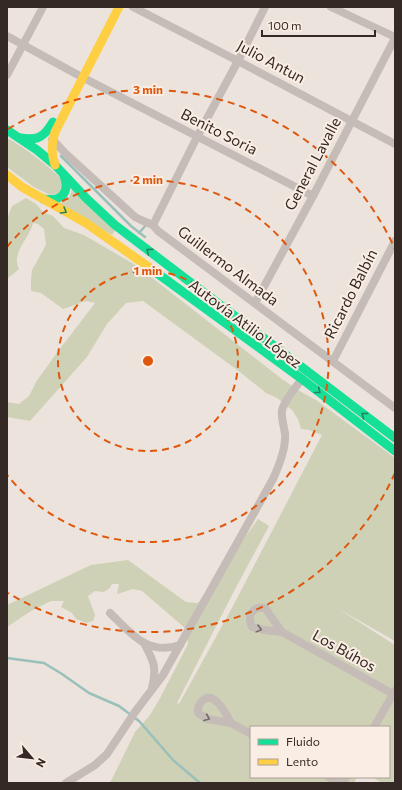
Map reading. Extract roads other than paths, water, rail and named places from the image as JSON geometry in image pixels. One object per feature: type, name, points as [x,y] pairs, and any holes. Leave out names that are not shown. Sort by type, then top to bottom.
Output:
[{"type":"main road","points":[[55,165],[51,147],[52,139],[112,7]]},
{"type":"main road","points":[[20,138],[28,140],[40,138],[45,134],[80,77],[119,7]]},
{"type":"main road","name":"Autovía Atilio López","points":[[7,130],[37,150],[55,165],[64,176],[115,225],[395,438]]},
{"type":"main road","name":"Autovía Atilio López","points":[[7,175],[22,187],[86,223],[107,237],[302,379],[395,451]]},
{"type":"main road","points":[[42,198],[53,200],[65,194],[67,184],[64,176]]},
{"type":"street","points":[[7,75],[43,7]]},
{"type":"street","name":"Julio Antun","points":[[133,7],[238,60],[395,144]]},
{"type":"street","points":[[153,225],[265,7]]},
{"type":"street","points":[[331,7],[395,37]]},
{"type":"street","name":"Benito Soria","points":[[7,36],[80,77],[312,196]]},
{"type":"street","name":"General Lavalle","points":[[255,303],[395,37]]},
{"type":"street","name":"Guillermo Almada","points":[[52,139],[65,153],[128,211],[141,220],[153,225],[158,232],[395,408]]},
{"type":"street","name":"Ricardo Balbín","points":[[333,361],[395,241]]},
{"type":"street","points":[[66,783],[95,765],[107,754],[135,712],[163,676],[273,479],[278,468],[285,435],[282,409],[302,379]]},
{"type":"street","points":[[110,613],[137,639],[149,646],[171,648],[180,645]]},
{"type":"street","name":"Los Búhos","points":[[282,632],[394,692]]},
{"type":"street","points":[[144,643],[153,658],[155,666],[150,692]]},
{"type":"street","points":[[375,726],[394,692]]},
{"type":"street","points":[[231,723],[250,733]]},
{"type":"street","points":[[330,778],[339,783]]},
{"type":"waterway","points":[[61,156],[131,226],[145,237]]},
{"type":"waterway","points":[[139,233],[146,225]]},
{"type":"waterway","points":[[7,658],[44,663],[89,693],[119,706],[139,721],[173,760],[200,783]]}]
